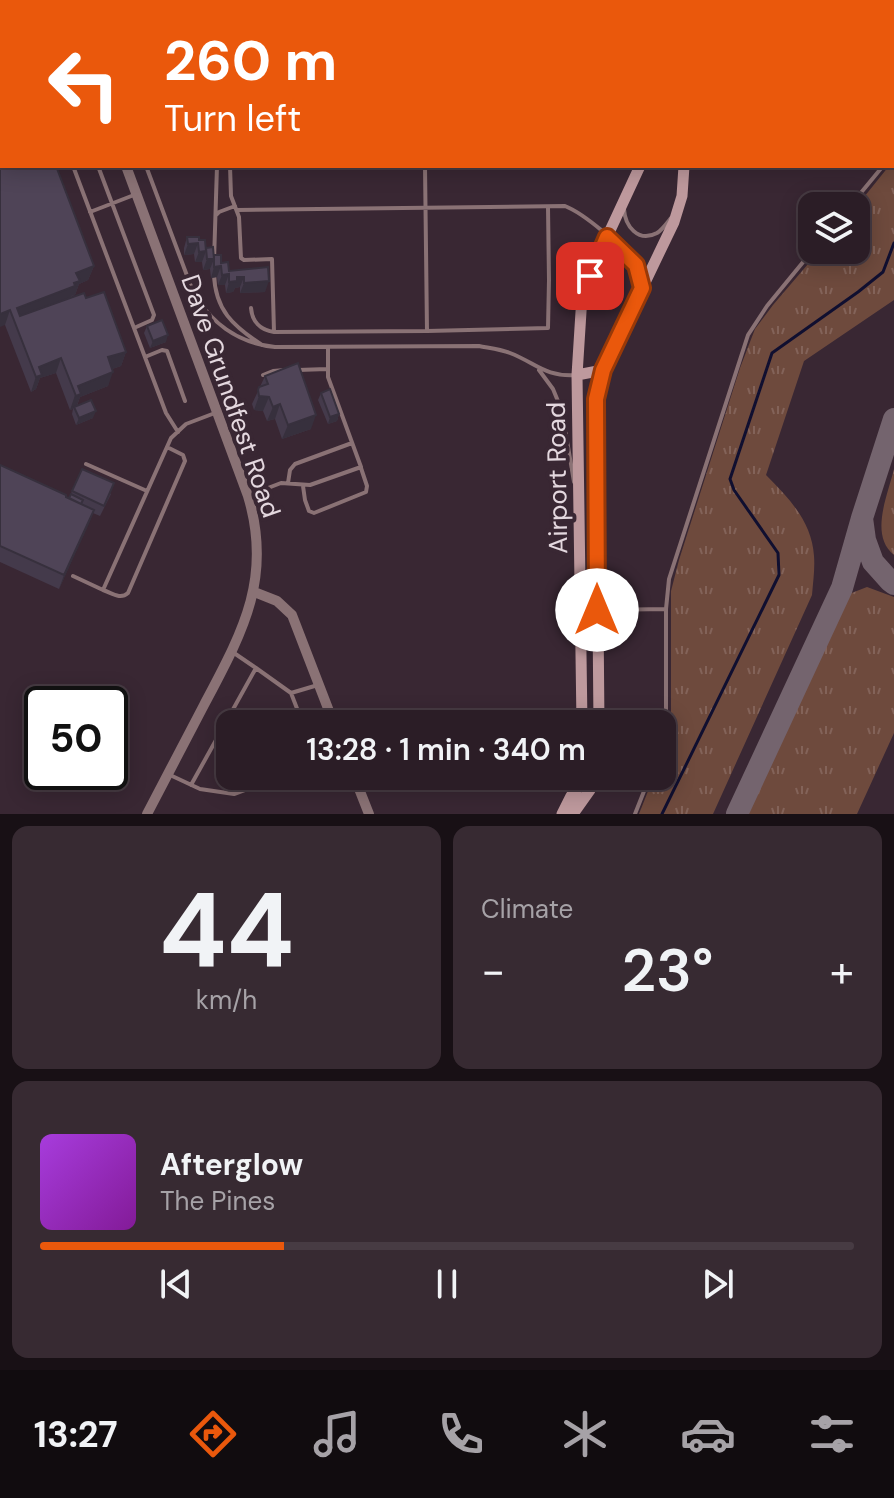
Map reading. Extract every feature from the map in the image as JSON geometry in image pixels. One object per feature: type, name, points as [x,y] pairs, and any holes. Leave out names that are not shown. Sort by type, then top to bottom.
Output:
[{"type":"main road","name":"Airport Road","points":[[582,710],[577,375],[582,296],[639,168]]},
{"type":"main road","name":"Airport Road","points":[[599,710],[596,399],[603,370],[669,233],[682,196],[684,168]]},
{"type":"main road","name":"Airport Road","points":[[577,375],[603,370]]},
{"type":"main road","points":[[562,814],[573,790]]},
{"type":"main road","points":[[573,814],[576,790]]},
{"type":"main road","points":[[573,814],[590,790]]},
{"type":"street","name":"Dave Grundfest Road","points":[[127,168],[248,496],[255,521],[258,551],[254,592],[232,652],[147,814]]},
{"type":"street","points":[[254,592],[277,601],[292,615],[329,710]]},
{"type":"street","points":[[360,790],[369,814]]},
{"type":"lane","points":[[74,168],[167,417],[178,432]]},
{"type":"lane","points":[[99,168],[154,315],[152,320],[134,328]]},
{"type":"lane","points":[[147,168],[199,303],[226,329],[251,344],[479,346],[506,351],[556,375],[577,375]]},
{"type":"lane","points":[[217,168],[214,277],[218,301],[231,321],[264,346]]},
{"type":"lane","points":[[230,168],[231,196],[239,221],[241,258],[272,259],[274,332]]},
{"type":"lane","points":[[425,168],[427,331]]},
{"type":"lane","points":[[862,192],[881,168]]},
{"type":"lane","points":[[90,212],[137,195]]},
{"type":"lane","points":[[623,203],[627,224],[645,236],[660,231],[678,209]]},
{"type":"lane","points":[[216,216],[219,212],[236,208],[565,206],[607,237],[636,265],[642,288]]},
{"type":"lane","points":[[251,308],[258,325],[274,332],[548,328],[548,207]]},
{"type":"lane","points":[[666,710],[669,579],[748,335],[802,264]]},
{"type":"lane","points":[[303,486],[309,511],[314,513],[364,494],[367,486],[328,377],[328,347]]},
{"type":"lane","points":[[145,357],[167,351],[185,401]]},
{"type":"lane","points":[[537,368],[553,389],[562,411],[580,526]]},
{"type":"lane","points":[[263,375],[278,370],[327,369]]},
{"type":"lane","points":[[300,370],[302,378]]},
{"type":"lane","points":[[103,590],[171,438],[186,424],[217,412]]},
{"type":"lane","points":[[288,483],[290,470],[295,464],[352,443]]},
{"type":"lane","points":[[73,576],[119,597],[128,593],[185,461],[183,455],[167,447]]},
{"type":"lane","points":[[86,464],[147,491]]},
{"type":"lane","points":[[248,496],[281,483],[317,484],[361,467]]},
{"type":"lane","points":[[597,610],[666,609]]},
{"type":"lane","points":[[232,652],[291,693],[297,710]]},
{"type":"lane","points":[[191,785],[256,668]]},
{"type":"lane","points":[[291,693],[319,684]]},
{"type":"lane","points":[[168,774],[200,789],[234,794],[244,790]]},
{"type":"lane","points":[[635,814],[644,790]]},
{"type":"green space","points":[[887,168],[894,168],[894,300],[804,361],[766,475],[791,502],[809,532],[814,561],[812,595],[713,814],[639,814],[648,790],[676,790],[676,710],[671,710],[671,591],[740,368],[755,329],[808,264],[870,264],[868,192]]},
{"type":"green space","points":[[894,469],[894,555],[887,547],[881,526]]},
{"type":"green space","points":[[867,587],[894,597],[894,733],[857,814],[747,814],[842,602],[849,594]]},
{"type":"building","points":[[0,168],[57,168],[94,266],[76,273],[80,281],[74,283],[75,286],[17,308],[20,316],[84,293],[86,298],[104,292],[126,352],[108,357],[113,372],[78,386],[81,394],[76,396],[61,358],[39,367],[42,375],[36,377],[10,310],[0,314]]},
{"type":"building","points":[[187,237],[205,240],[206,251],[199,252],[198,243],[188,244]]},
{"type":"building","points":[[213,247],[214,259],[207,259],[206,248]]},
{"type":"building","points":[[214,255],[221,255],[221,263],[228,262],[229,271],[268,267],[269,281],[244,283],[244,277],[237,277],[237,281],[229,282],[229,274],[222,275],[221,266],[214,267]]},
{"type":"building","points":[[162,320],[168,335],[153,341],[147,326]]},
{"type":"building","points":[[298,363],[316,415],[288,425],[280,404],[273,407],[269,397],[259,396],[258,390],[268,384],[265,376]]},
{"type":"building","points":[[330,389],[339,414],[330,417],[321,393]]},
{"type":"building","points":[[91,400],[96,411],[79,418],[74,407]]},
{"type":"building","points":[[0,465],[94,510],[64,575],[0,546]]},
{"type":"building","points":[[82,469],[114,483],[104,506],[72,491]]},
{"type":"building","points":[[71,494],[83,500],[81,504],[69,498]]},
{"type":"waterway","points":[[662,814],[779,575],[778,553],[734,490],[730,479],[772,353],[883,272],[894,243]]},
{"type":"taxiway","points":[[894,419],[862,518],[865,540],[873,562],[894,584]]},
{"type":"taxiway","points":[[737,814],[842,588],[862,518]]},
{"type":"route","points":[[590,276],[607,237],[636,265],[642,288],[603,370],[596,399],[597,610]]}]
